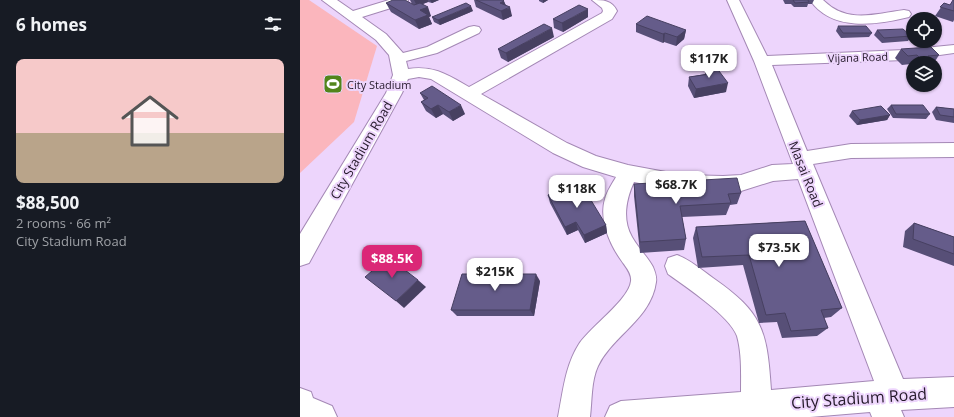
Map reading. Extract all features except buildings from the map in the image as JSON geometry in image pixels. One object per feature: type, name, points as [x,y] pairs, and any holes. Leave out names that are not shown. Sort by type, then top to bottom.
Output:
[{"type":"street","points":[[328,0],[381,37],[396,54],[399,67]]},
{"type":"street","points":[[352,16],[402,0]]},
{"type":"street","points":[[469,94],[518,68],[607,16],[610,11],[608,6],[598,0]]},
{"type":"street","name":"Masai Road","points":[[733,0],[762,61],[803,165],[887,403]]},
{"type":"street","points":[[816,0],[832,14],[845,19],[904,14]]},
{"type":"street","points":[[399,67],[474,30]]},
{"type":"street","name":"Vijana Road","points":[[762,61],[904,55],[952,51]]},
{"type":"street","points":[[399,67],[436,75],[501,115],[560,148],[590,162],[628,173],[682,183],[741,183],[851,151],[954,150]]},
{"type":"street","name":"City Stadium Road","points":[[300,255],[310,225],[376,126],[394,93],[399,67]]},
{"type":"street","points":[[574,417],[583,365],[597,341],[626,312],[643,287],[645,278],[643,272],[621,240],[615,205],[628,173]]},
{"type":"street","points":[[677,266],[730,307],[744,322],[752,346],[757,406]]},
{"type":"street","name":"City Stadium Road","points":[[621,417],[757,406],[887,403],[954,392]]},
{"type":"street","points":[[300,403],[302,409],[321,417]]},
{"type":"shaded area","name":"City Stadium","points":[[300,0],[309,0],[377,46],[354,122],[300,173]]},
{"type":"place","name":"City Stadium","points":[[333,84]]}]
